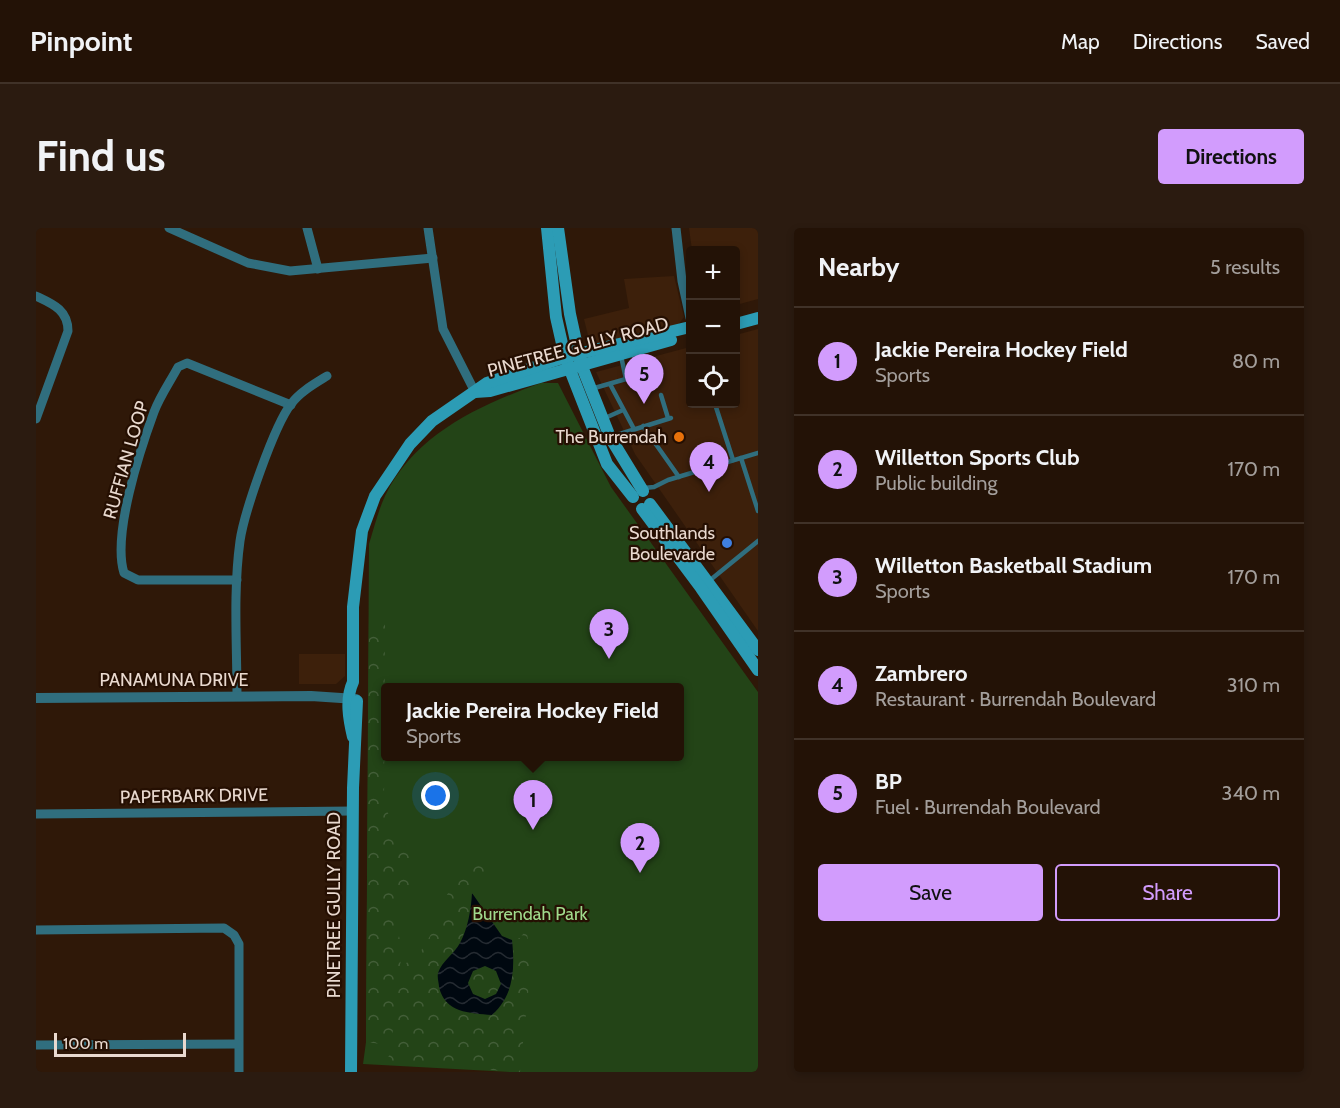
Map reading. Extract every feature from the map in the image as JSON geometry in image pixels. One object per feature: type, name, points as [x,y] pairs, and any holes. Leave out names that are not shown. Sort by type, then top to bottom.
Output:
[{"type":"main road","points":[[547,228],[555,309],[608,464],[639,492],[650,495],[646,506],[753,645],[758,670]]},
{"type":"main road","points":[[558,228],[573,361],[590,389],[610,437],[639,492]]},
{"type":"main road","points":[[740,315],[758,310]]},
{"type":"main road","points":[[740,323],[758,318]]},
{"type":"main road","name":"PINETREE GULLY ROAD","points":[[351,1072],[353,737],[349,720],[353,692],[356,568],[362,531],[375,496],[402,453],[417,436],[439,416],[487,383],[619,349],[686,328]]},
{"type":"main road","name":"PINETREE GULLY ROAD","points":[[619,349],[686,336]]},
{"type":"street","points":[[169,228],[248,263],[290,271],[433,258]]},
{"type":"street","points":[[307,228],[318,269]]},
{"type":"street","points":[[428,228],[443,329],[475,393]]},
{"type":"street","points":[[676,228],[686,300]]},
{"type":"street","points":[[36,296],[58,307],[68,320],[68,331],[36,419]]},
{"type":"street","name":"RUFFIAN LOOP","points":[[237,580],[138,580],[124,573],[120,558],[122,533],[140,456],[155,410],[178,367],[187,363],[291,405]]},
{"type":"street","points":[[237,696],[237,580],[240,538],[264,460],[291,405],[311,386],[327,376]]},
{"type":"street","name":"PANAMUNA DRIVE","points":[[36,698],[311,696],[353,692]]},
{"type":"street","name":"PAPERBARK DRIVE","points":[[36,814],[352,811]]},
{"type":"street","points":[[36,930],[224,928],[234,934],[239,944],[239,1072]]},
{"type":"street","points":[[36,1045],[238,1044]]},
{"type":"lane","points":[[619,349],[626,379]]},
{"type":"lane","points":[[590,389],[661,369]]},
{"type":"lane","points":[[653,372],[656,381]]},
{"type":"lane","points":[[610,384],[634,429]]},
{"type":"lane","points":[[610,437],[669,418],[661,395]]},
{"type":"lane","points":[[717,408],[733,460]]},
{"type":"lane","points":[[602,419],[623,410]]},
{"type":"lane","points":[[644,426],[679,477]]},
{"type":"lane","points":[[639,492],[758,453]]},
{"type":"lane","points":[[741,458],[758,511]]},
{"type":"lane","points":[[705,584],[758,541]]},
{"type":"shaded area","points":[[689,228],[758,228],[758,299],[740,304],[740,246],[691,246]]},
{"type":"shaded area","points":[[674,276],[684,317],[678,325],[598,344],[589,339],[584,319],[629,308],[624,279]]},
{"type":"shaded area","name":"Southlands Boulevarde","points":[[758,329],[758,631],[635,454],[596,372],[686,348],[686,408],[740,408],[740,334]]},
{"type":"shaded area","points":[[299,654],[345,654],[345,676],[336,684],[299,684]]},
{"type":"green space","name":"Burrendah Park","points":[[541,383],[558,383],[611,487],[758,692],[758,1072],[510,1072],[363,1064],[366,1042],[369,544],[385,496],[413,455],[451,424],[495,401]]},
{"type":"green space","points":[[369,617],[385,618],[385,683],[381,683],[381,761],[384,761],[384,805],[410,858],[409,890],[394,914],[401,945],[400,980],[406,963],[416,959],[447,908],[447,895],[462,866],[493,863],[485,879],[472,893],[470,914],[460,945],[446,959],[437,975],[492,1014],[514,960],[512,940],[520,938],[527,929],[530,975],[520,1072],[384,1063],[402,1037],[410,1031],[408,1020],[405,1018],[395,1025],[388,1045],[366,1042]]},
{"type":"green space","points":[[485,967],[497,971],[501,983],[497,995],[485,999],[473,995],[469,983],[473,971]]},
{"type":"water","points":[[472,893],[502,936],[512,940],[513,971],[509,990],[492,1015],[467,1012],[452,1007],[442,996],[439,987],[438,973],[463,937],[469,919]],"holes":[[[485,966],[496,971],[501,984],[496,994],[485,999],[473,994],[468,983],[473,971]]]},
{"type":"place","name":"BP","points":[[644,404]]},
{"type":"place","name":"The Burrendah","points":[[679,437]]},
{"type":"place","name":"Zambrero","points":[[709,492]]},
{"type":"place","name":"Southlands Boulevarde","points":[[727,543]]},
{"type":"place","name":"Willetton Basketball Stadium","points":[[609,659]]},
{"type":"place","name":"Jackie Pereira Hockey Field","points":[[533,830]]},
{"type":"place","name":"Willetton Sports Club","points":[[640,873]]}]
